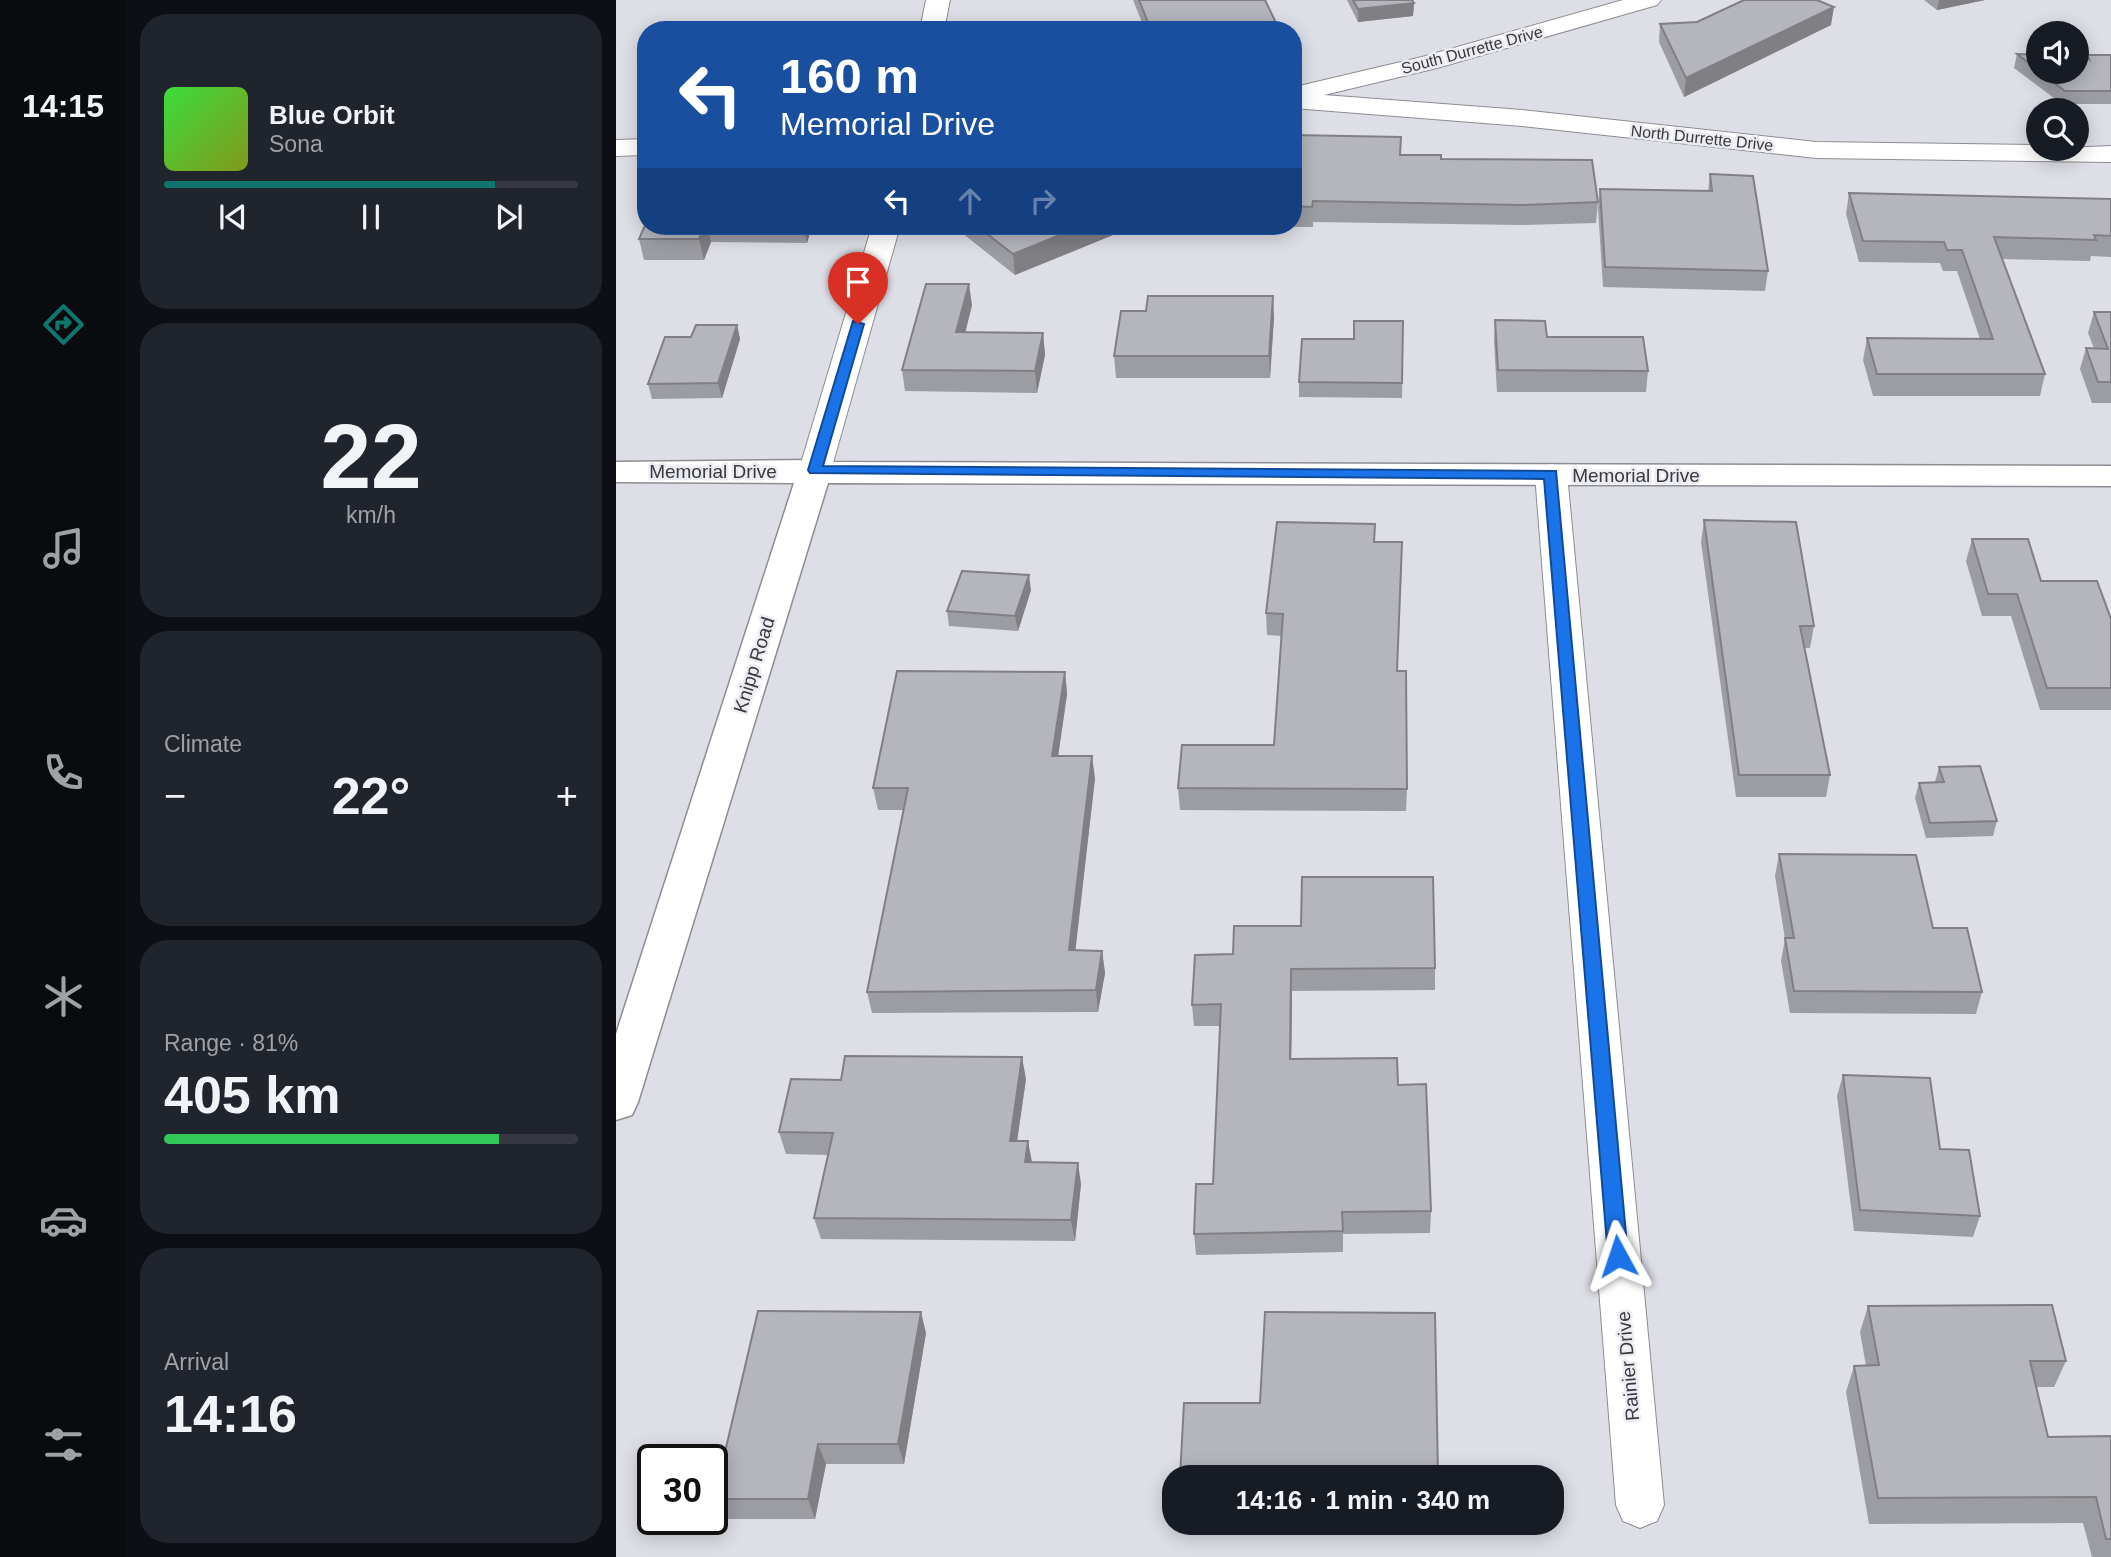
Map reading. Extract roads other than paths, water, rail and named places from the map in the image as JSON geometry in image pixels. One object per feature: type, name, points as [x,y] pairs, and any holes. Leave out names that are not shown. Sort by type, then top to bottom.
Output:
[{"type":"street","points":[[934,21],[938,0]]},
{"type":"street","name":"South Durrette Drive","points":[[1302,92],[1428,63],[1649,0]]},
{"type":"street","name":"North Durrette Drive","points":[[1302,101],[1522,117],[1816,150],[2111,154]]},
{"type":"street","points":[[616,148],[637,147]]},
{"type":"street","name":"Knipp Road","points":[[616,1102],[815,470],[883,235]]},
{"type":"street","name":"Memorial Drive","points":[[616,472],[815,470],[2111,476]]},
{"type":"street","name":"Rainier Drive","points":[[1551,474],[1640,1505]]}]
